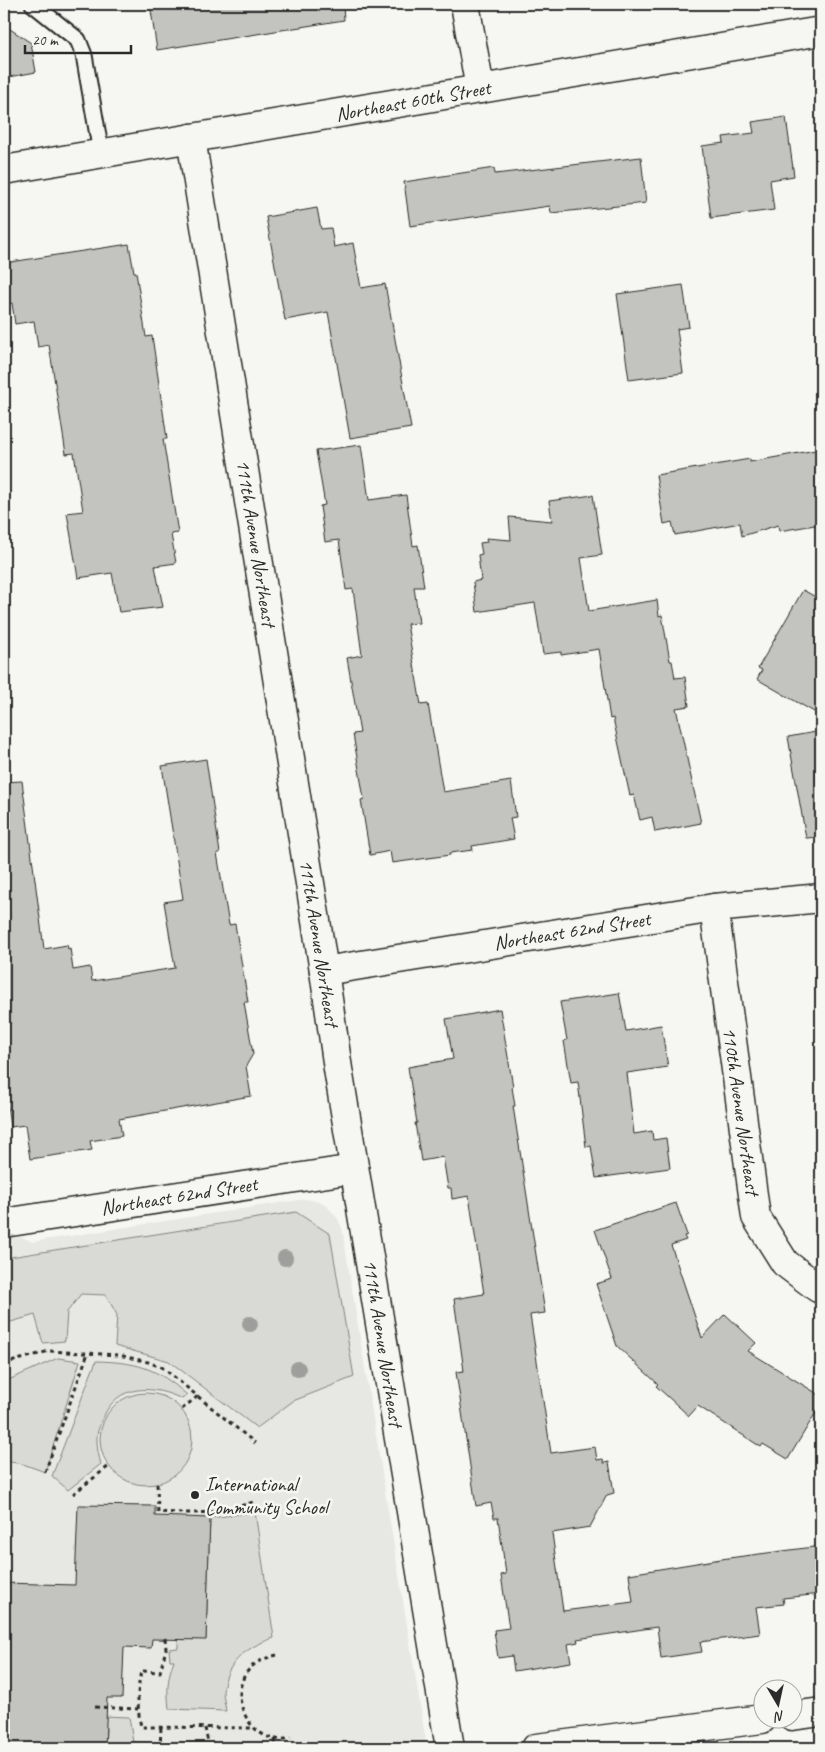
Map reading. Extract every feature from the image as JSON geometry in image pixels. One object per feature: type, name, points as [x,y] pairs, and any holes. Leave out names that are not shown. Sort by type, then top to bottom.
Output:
[{"type":"street","points":[[465,4],[480,89]]},
{"type":"street","name":"Northeast 60th Street","points":[[4,170],[821,31]]},
{"type":"street","name":"111th Avenue Northeast","points":[[190,138],[354,1169],[450,1748]]},
{"type":"street","name":"Northeast 62nd Street","points":[[324,972],[714,908],[821,898]]},
{"type":"street","name":"110th Avenue Northeast","points":[[714,908],[756,1217],[786,1263],[821,1289]]},
{"type":"street","name":"Northeast 62nd Street","points":[[4,1223],[354,1169]]},
{"type":"street","points":[[802,1715],[821,1712]]},
{"type":"street","points":[[536,1748],[752,1720]]},
{"type":"lane","points":[[33,4],[78,40],[84,55],[101,153]]},
{"type":"path","points":[[4,1364],[49,1351],[119,1355],[148,1362],[163,1368],[255,1443]]},
{"type":"path","points":[[45,1472],[88,1353]]},
{"type":"path","points":[[182,1409],[198,1396]]},
{"type":"path","points":[[73,1494],[109,1466]]},
{"type":"path","points":[[157,1484],[158,1512],[189,1514],[220,1512],[253,1502]]},
{"type":"path","points":[[165,1638],[166,1650],[160,1672],[141,1671],[138,1687],[138,1709],[141,1727],[254,1728]]},
{"type":"path","points":[[277,1654],[262,1659],[244,1676],[241,1703],[246,1718],[254,1728],[275,1739],[291,1738]]},
{"type":"path","points":[[95,1707],[138,1709]]},
{"type":"path","points":[[160,1748],[161,1727]]},
{"type":"path","points":[[205,1728],[209,1748]]},
{"type":"path","points":[[275,1739],[276,1748]]},
{"type":"shaded area","name":"International Community School","points":[[305,1199],[320,1202],[327,1206],[338,1219],[342,1228],[427,1748],[4,1748],[4,1239],[22,1237],[32,1242]]},
{"type":"shaded area","points":[[296,1212],[330,1234],[354,1377],[293,1401],[257,1428],[169,1361],[115,1346],[117,1315],[106,1295],[81,1294],[67,1312],[65,1341],[43,1343],[35,1315],[4,1324],[4,1258]]},
{"type":"shaded area","points":[[58,1358],[80,1361],[45,1472],[23,1464],[4,1461],[4,1382]]},
{"type":"shaded area","points":[[96,1361],[123,1363],[145,1368],[165,1378],[187,1395],[182,1399],[159,1391],[137,1390],[117,1398],[109,1407],[98,1432],[97,1447],[101,1464],[68,1490],[52,1476]]},
{"type":"shaded area","points":[[146,1393],[163,1397],[178,1407],[188,1422],[192,1439],[188,1456],[178,1471],[163,1481],[146,1485],[129,1481],[114,1471],[104,1456],[100,1439],[104,1422],[114,1407],[129,1397]]},
{"type":"shaded area","points":[[255,1512],[274,1638],[248,1650],[234,1663],[225,1680],[223,1691],[226,1711],[169,1709],[168,1684],[174,1660],[170,1660],[169,1649],[178,1648],[178,1639],[206,1639],[210,1518]]},
{"type":"shaded area","points":[[102,1716],[129,1717],[133,1742],[148,1743],[148,1748],[105,1748],[106,1729]]},
{"type":"shaded area","points":[[166,1742],[246,1744],[255,1748],[165,1748]]},
{"type":"building","points":[[150,4],[343,4],[344,20],[157,50]]},
{"type":"building","points":[[4,25],[31,43],[36,72],[4,78]]},
{"type":"building","points":[[786,117],[794,176],[770,180],[774,210],[711,218],[702,146],[724,143],[723,137],[754,133],[752,122]]},
{"type":"building","points":[[641,157],[646,203],[551,213],[550,206],[410,226],[404,182],[494,168],[495,174]]},
{"type":"building","points":[[317,208],[321,229],[331,228],[334,247],[353,243],[361,288],[385,284],[411,428],[350,438],[328,312],[285,320],[266,217]]},
{"type":"building","points":[[129,244],[134,272],[136,272],[146,337],[152,336],[167,439],[163,439],[178,533],[171,534],[176,563],[155,566],[163,607],[119,612],[112,573],[78,578],[67,513],[83,511],[74,453],[66,454],[49,345],[38,347],[34,321],[15,324],[12,303],[4,304],[4,263]]},
{"type":"building","points":[[683,285],[689,327],[677,329],[683,373],[629,380],[617,294]]},
{"type":"building","points":[[361,445],[369,500],[406,495],[413,546],[418,545],[424,587],[414,587],[419,623],[407,624],[421,705],[428,704],[443,792],[511,781],[516,817],[510,818],[514,839],[472,846],[473,850],[450,853],[450,855],[392,863],[390,851],[370,855],[361,800],[364,799],[353,734],[360,733],[347,658],[362,655],[353,589],[346,590],[339,540],[325,542],[320,506],[325,505],[316,451]]},
{"type":"building","points":[[821,449],[821,524],[779,531],[778,525],[742,536],[740,523],[675,535],[672,522],[664,524],[656,475],[750,459],[750,462]]},
{"type":"building","points":[[593,495],[602,555],[581,558],[589,611],[657,600],[659,616],[662,615],[675,678],[685,677],[689,706],[676,708],[701,823],[655,832],[652,817],[640,820],[634,795],[630,796],[613,718],[610,719],[599,649],[561,655],[561,652],[543,654],[535,603],[477,612],[473,582],[481,580],[478,555],[482,554],[480,543],[487,542],[486,538],[511,540],[509,517],[552,521],[549,501]]},
{"type":"building","points":[[803,590],[821,600],[821,716],[757,679],[762,670],[758,668]]},
{"type":"building","points":[[821,731],[821,837],[806,838],[788,737]]},
{"type":"building","points":[[206,759],[220,853],[217,853],[229,925],[235,924],[248,1002],[244,1002],[253,1054],[246,1066],[251,1096],[119,1119],[122,1136],[90,1141],[92,1150],[30,1159],[25,1125],[10,1127],[4,1081],[4,782],[22,781],[44,949],[67,945],[68,949],[70,948],[73,970],[90,967],[92,981],[175,968],[164,902],[183,899],[162,766]]},
{"type":"building","points":[[619,993],[626,1031],[661,1025],[668,1067],[627,1073],[634,1134],[652,1131],[653,1140],[666,1138],[670,1168],[596,1178],[591,1146],[586,1147],[578,1082],[571,1083],[564,1041],[567,1040],[560,1002]]},
{"type":"building","points":[[500,1009],[545,1313],[530,1315],[551,1453],[595,1447],[597,1460],[603,1459],[604,1463],[609,1462],[614,1493],[607,1495],[590,1527],[552,1533],[563,1611],[633,1602],[629,1574],[721,1559],[821,1546],[821,1594],[783,1598],[784,1604],[756,1607],[760,1634],[700,1642],[702,1652],[661,1658],[657,1627],[577,1639],[578,1642],[568,1644],[571,1662],[514,1671],[512,1656],[498,1658],[494,1630],[509,1628],[501,1575],[506,1574],[498,1518],[494,1518],[491,1503],[476,1506],[456,1372],[464,1371],[454,1299],[484,1294],[469,1196],[452,1199],[451,1188],[448,1188],[443,1157],[421,1161],[408,1067],[453,1059],[446,1019]]},
{"type":"building","points":[[676,1203],[687,1235],[684,1236],[686,1240],[671,1245],[702,1338],[725,1314],[756,1343],[748,1351],[821,1396],[821,1404],[788,1459],[763,1444],[761,1447],[698,1406],[689,1416],[617,1346],[596,1284],[612,1279],[595,1230]]},
{"type":"building","name":"International Community School","points":[[78,1505],[155,1506],[155,1516],[210,1518],[206,1640],[152,1639],[151,1648],[124,1647],[122,1698],[107,1698],[105,1748],[4,1748],[4,1583],[75,1585]]},
{"type":"place","name":"International Community School","points":[[195,1495]]}]
